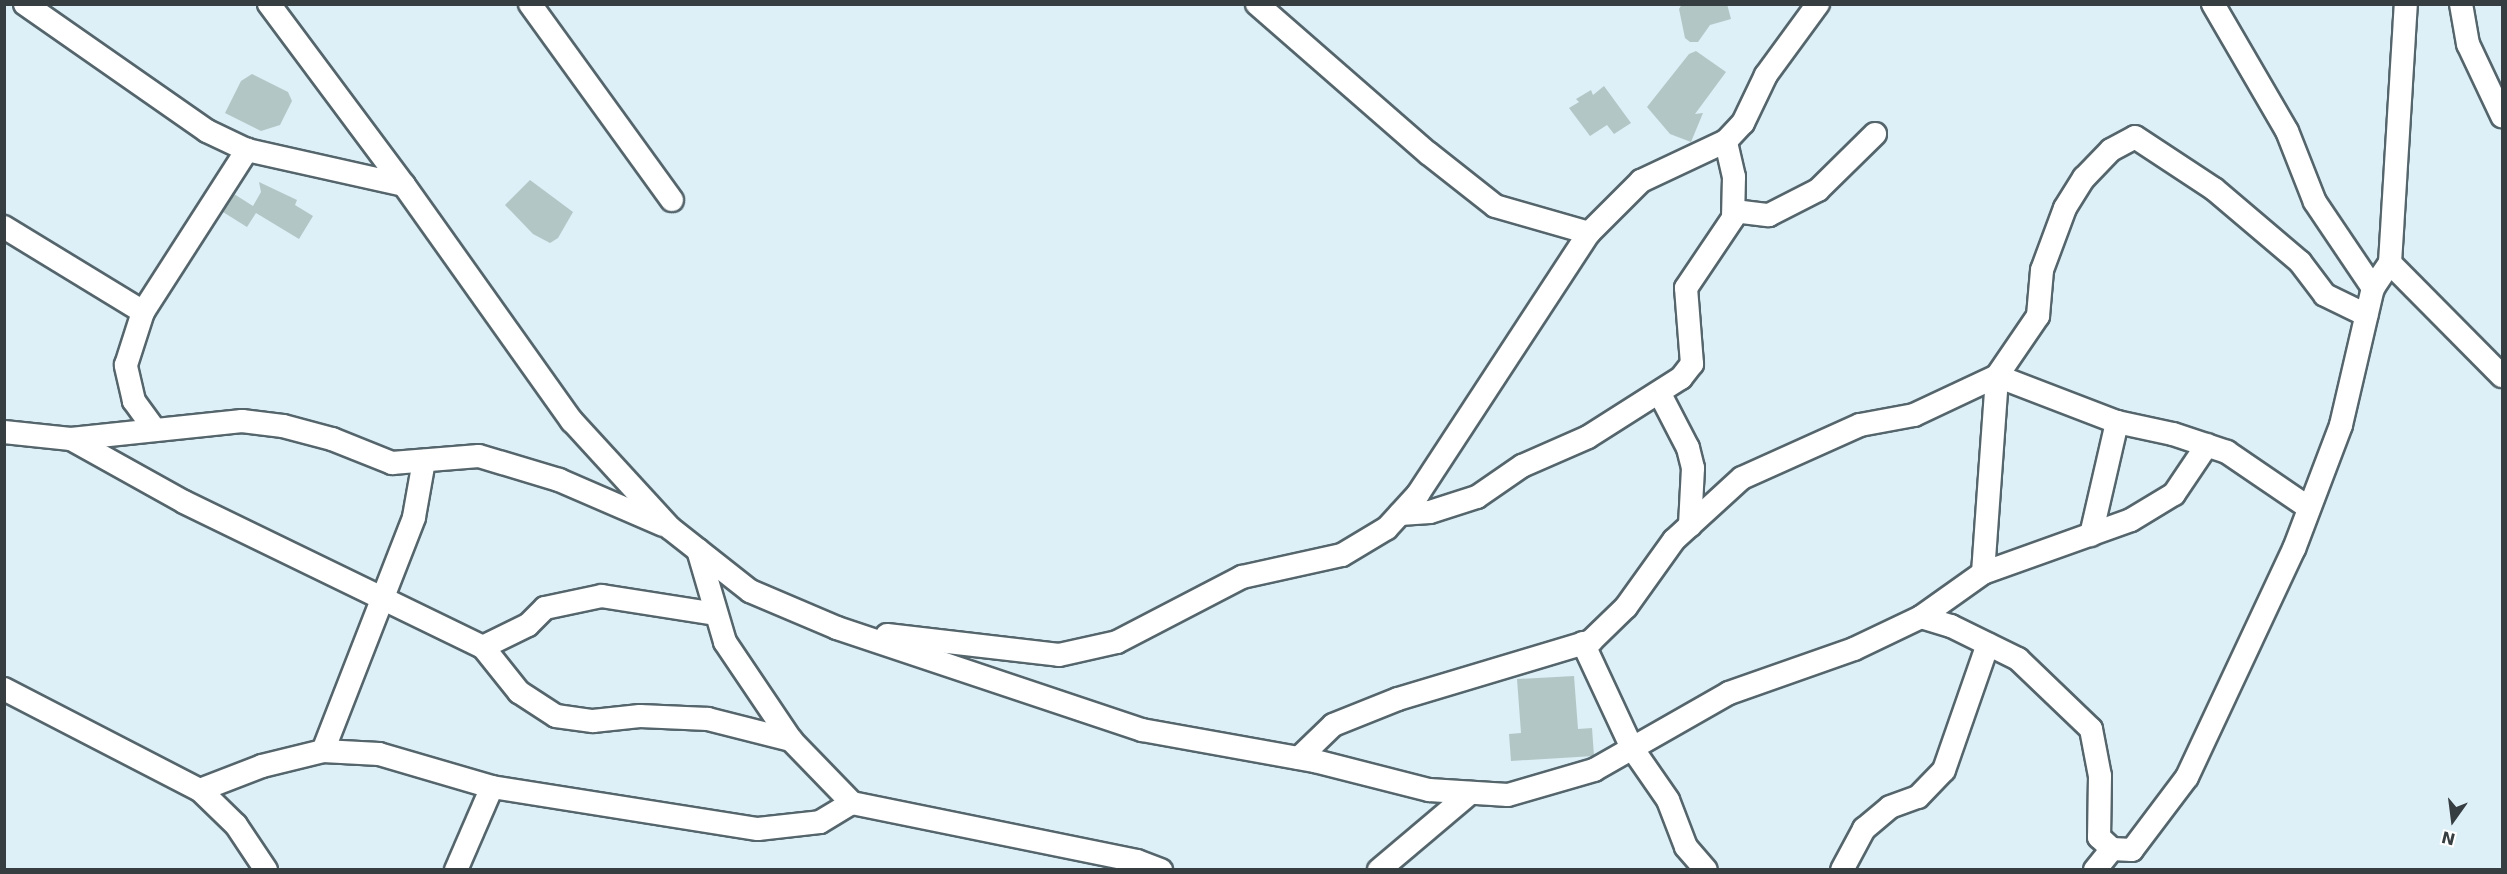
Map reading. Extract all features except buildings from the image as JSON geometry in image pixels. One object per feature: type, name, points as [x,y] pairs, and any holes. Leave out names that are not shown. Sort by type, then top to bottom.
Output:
[{"type":"street","points":[[24,4],[207,131],[247,150],[404,185]]},
{"type":"street","points":[[269,4],[404,185],[572,421],[670,528],[750,591],[837,628],[1142,730],[1299,758],[1429,790],[1508,795],[1594,770],[1729,693],[1854,649],[1921,617],[1983,573],[2131,520],[2174,494],[2207,445]]},
{"type":"street","points":[[530,4],[672,200]]},
{"type":"street","points":[[1257,4],[1420,146],[1495,206],[1589,232]]},
{"type":"street","points":[[2213,4],[2287,131],[2315,202],[2373,288]]},
{"type":"street","points":[[2095,870],[2114,863],[2132,850],[2187,777],[2310,508],[2341,425],[2373,288],[2391,263],[2406,4]]},
{"type":"street","points":[[2461,4],[2468,44],[2502,116]]},
{"type":"street","points":[[837,628],[1059,656],[1117,642],[1242,577],[1342,555],[1388,528],[1418,494],[1589,232],[1641,181],[1726,141],[1743,123],[1766,75],[1814,6]]},
{"type":"street","points":[[1734,211],[1768,215],[1818,189],[1875,134]]},
{"type":"street","points":[[1299,758],[1333,726],[1398,699],[1591,641],[1626,607],[1674,540],[1742,478],[1860,425],[1914,416],[1997,376],[2038,316],[2042,270],[2065,208],[2084,178],[2111,150],[2135,137],[2214,189],[2300,262],[2325,294],[2367,315]]},
{"type":"street","points":[[1400,514],[1430,512],[1477,497],[1522,466],[1588,437],[1660,394],[1692,364],[1686,288],[1734,211],[1734,177],[1726,141]]},
{"type":"street","points":[[155,430],[134,402],[126,365],[143,312],[247,150]]},
{"type":"street","points":[[4,227],[143,312]]},
{"type":"street","points":[[2391,263],[2502,376]]},
{"type":"street","points":[[1997,376],[2117,422],[2227,452],[2310,508]]},
{"type":"street","points":[[1983,573],[1997,376]]},
{"type":"street","points":[[1660,394],[1688,448],[1693,468],[1690,526]]},
{"type":"street","points":[[4,432],[71,439],[242,421],[332,439],[392,463],[479,456],[559,480],[670,528]]},
{"type":"street","points":[[2091,535],[2117,422]]},
{"type":"street","points":[[71,439],[184,502],[483,647],[519,692],[556,716],[593,721],[640,716],[708,719],[791,740]]},
{"type":"street","points":[[323,751],[381,596],[414,517],[424,461]]},
{"type":"street","points":[[698,549],[724,642],[791,740],[852,803],[1137,861],[1161,870]]},
{"type":"street","points":[[483,647],[528,625],[545,608],[602,596],[716,614]]},
{"type":"street","points":[[1921,617],[1988,644],[2018,659],[2091,729],[2100,776],[2099,837],[2114,863]]},
{"type":"street","points":[[1582,643],[1632,748],[1668,800],[1686,847],[1706,870]]},
{"type":"street","points":[[1842,870],[1864,829],[1890,807],[1918,797],[1944,770],[1988,644]]},
{"type":"street","points":[[4,689],[200,790],[236,825],[266,870]]},
{"type":"street","points":[[200,790],[262,766],[323,751],[379,754],[492,787],[758,829],[820,822],[852,803]]},
{"type":"street","points":[[456,870],[492,787]]},
{"type":"street","points":[[1379,870],[1470,793]]}]
